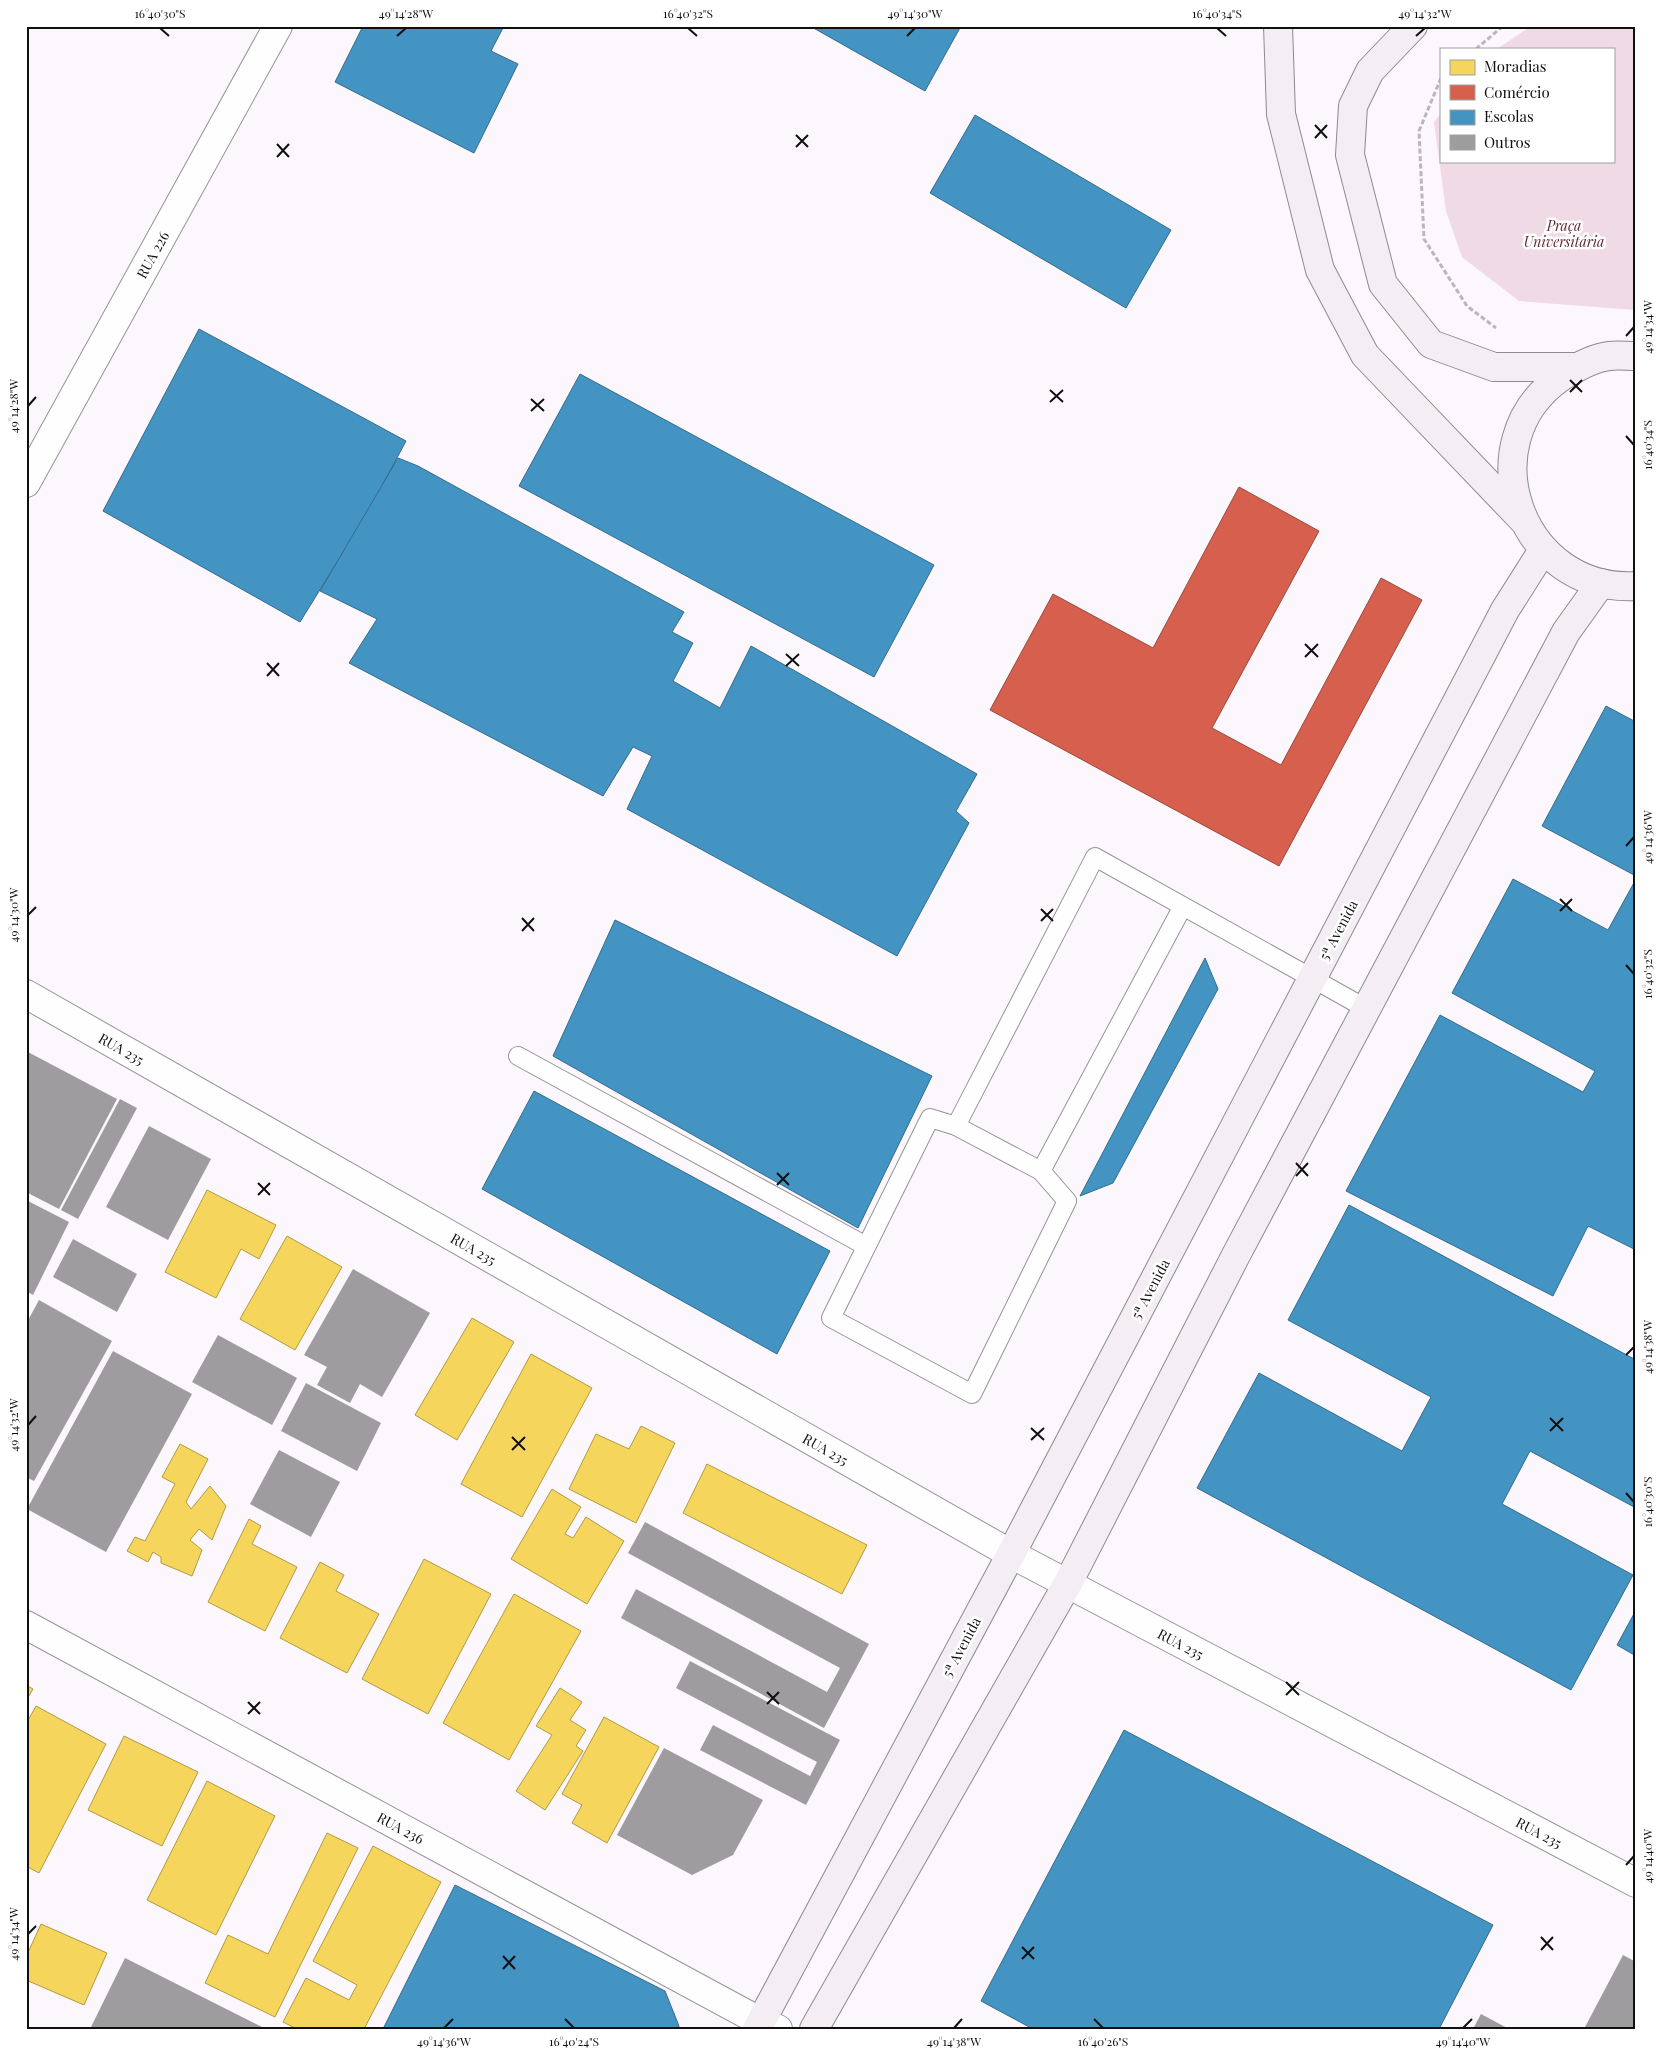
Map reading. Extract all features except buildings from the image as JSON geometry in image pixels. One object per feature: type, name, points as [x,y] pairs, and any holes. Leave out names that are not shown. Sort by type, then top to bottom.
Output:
[{"type":"main road","points":[[1278,26],[1280,114],[1320,270],[1365,355],[1523,520],[1543,550],[1569,571],[1601,584],[1624,587],[1636,586]]},
{"type":"main road","points":[[1413,26],[1370,71],[1353,106],[1350,155],[1383,284],[1431,344],[1494,367],[1576,367]]},
{"type":"main road","points":[[1523,520],[1513,485],[1514,450],[1525,416],[1547,387],[1576,367],[1608,356],[1636,356]]},
{"type":"main road","name":"5ª Avenida","points":[[765,2026],[1505,610],[1543,550]]},
{"type":"main road","points":[[814,2029],[1068,1583],[1231,1266],[1566,632],[1601,584]]},
{"type":"street","name":"RUA 226","points":[[26,483],[278,26]]},
{"type":"street","name":"RUA 235","points":[[26,994],[1011,1554],[1636,1883]]},
{"type":"street","name":"RUA 236","points":[[26,1625],[765,2026]]},
{"type":"lane","points":[[956,1126],[1095,857],[1367,1009]]},
{"type":"lane","points":[[1041,1170],[1183,906]]},
{"type":"lane","points":[[518,1056],[866,1246]]},
{"type":"lane","points":[[930,1118],[956,1126],[1041,1170],[1067,1201],[972,1394],[831,1318],[930,1118]]},
{"type":"path","points":[[1477,48],[1504,26]]},
{"type":"path","points":[[1440,80],[1419,130],[1424,239],[1467,306],[1504,334]]},
{"type":"green space","name":"Praça Universitária","points":[[1531,26],[1636,26],[1636,310],[1519,301],[1462,257],[1446,211],[1434,122],[1440,114],[1440,162],[1614,162],[1614,48],[1498,48]]}]
